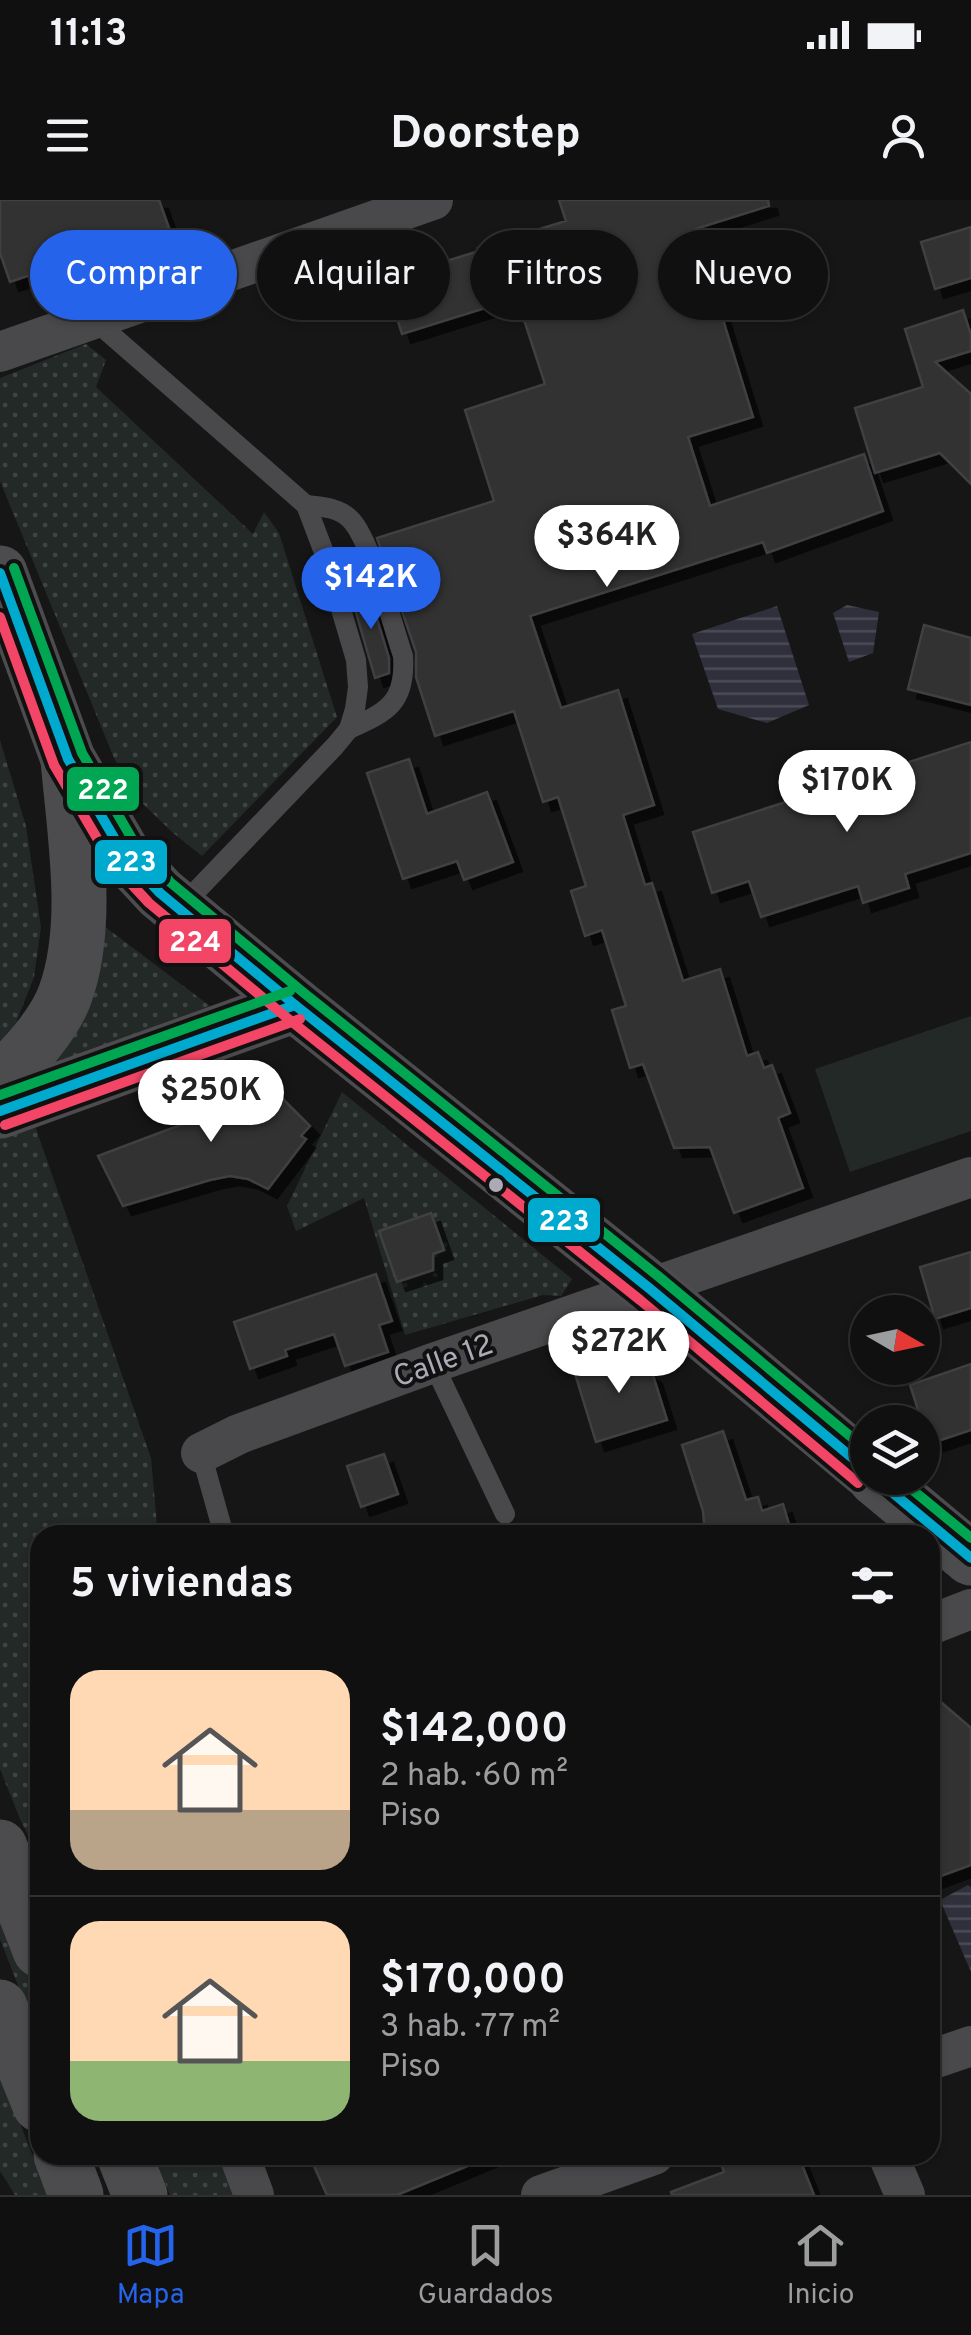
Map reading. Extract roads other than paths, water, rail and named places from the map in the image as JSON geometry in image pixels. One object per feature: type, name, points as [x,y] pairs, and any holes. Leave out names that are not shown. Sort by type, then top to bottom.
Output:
[{"type":"highway","points":[[0,1080],[41,1036],[64,997],[71,970],[79,892],[68,759]]},
{"type":"highway","points":[[0,1111],[295,1005]]},
{"type":"highway","points":[[0,1847],[30,1923]]},
{"type":"highway","points":[[0,2007],[30,2080]]},
{"type":"highway","points":[[64,2165],[76,2195]]},
{"type":"highway","points":[[128,2165],[140,2195]]},
{"type":"main road","points":[[0,573],[68,759],[123,853],[178,909],[649,1288],[850,1456]]},
{"type":"main road","points":[[895,1495],[931,1525]]},
{"type":"main road","points":[[940,1532],[971,1558]]},
{"type":"street","points":[[237,269],[433,200]]},
{"type":"street","points":[[0,352],[90,320]]},
{"type":"street","name":"Calle 12","points":[[201,1452],[239,1434],[433,1363],[971,1178]]},
{"type":"street","points":[[940,1621],[971,1608]]},
{"type":"street","points":[[940,2057],[971,2046]]},
{"type":"street","points":[[243,2165],[254,2195]]},
{"type":"street","points":[[564,2191],[629,2165]]},
{"type":"street","points":[[892,2165],[905,2195]]},
{"type":"lane","points":[[94,320],[306,505],[356,660],[356,698],[348,729]]},
{"type":"lane","points":[[178,909],[348,729],[382,714],[396,698],[404,673],[403,656],[366,545],[351,520],[334,508],[306,505]]},
{"type":"lane","points":[[433,1363],[505,1514]]},
{"type":"lane","points":[[201,1452],[221,1525]]}]
